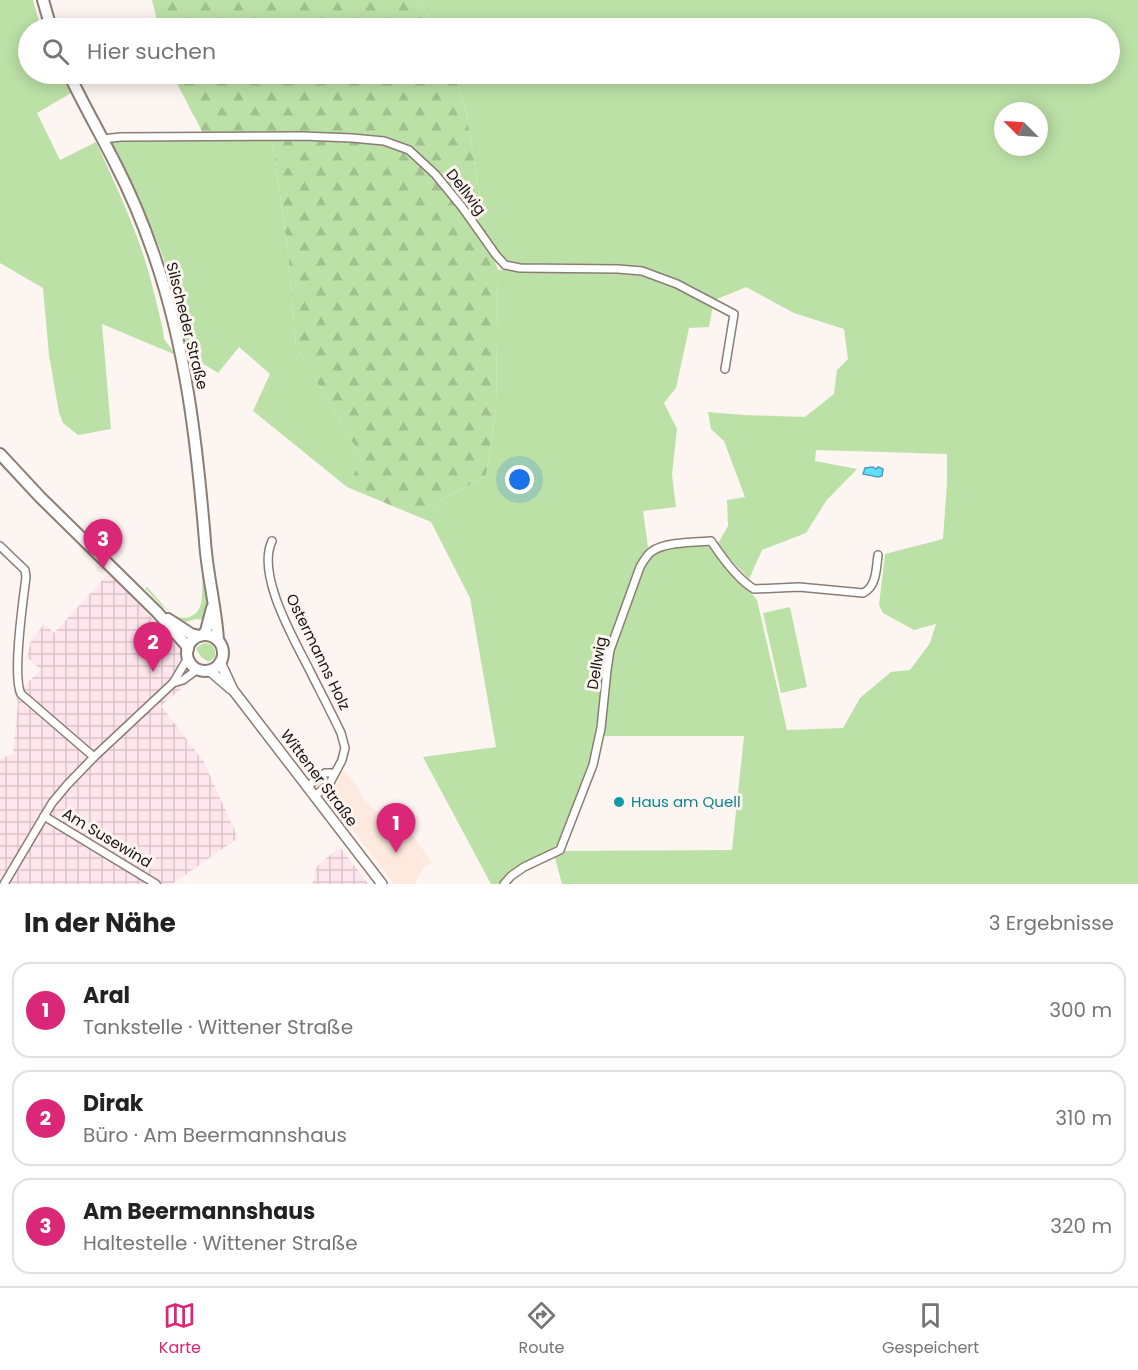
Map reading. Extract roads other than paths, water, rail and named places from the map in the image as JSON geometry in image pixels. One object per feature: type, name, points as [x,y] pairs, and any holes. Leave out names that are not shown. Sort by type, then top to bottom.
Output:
[{"type":"main road","points":[[43,0],[48,18]]},
{"type":"main road","name":"Silscheder Straße","points":[[74,84],[124,182],[143,225],[166,293],[180,348],[191,411],[218,640]]},
{"type":"main road","points":[[0,454],[40,497],[157,612],[186,645],[194,667],[204,670],[217,666],[223,651],[218,640],[208,635],[191,634],[157,612]]},
{"type":"main road","name":"Silscheder Straße","points":[[201,636],[206,631],[213,605]]},
{"type":"main road","points":[[188,654],[192,641],[201,636]]},
{"type":"main road","name":"Wittener Straße","points":[[220,662],[233,690],[382,884]]},
{"type":"main road","name":"Wittener Straße","points":[[204,670],[233,690]]},
{"type":"street","name":"Dellwig","points":[[102,139],[302,136],[384,141],[409,150],[435,174],[462,207],[495,255],[506,265],[520,268],[642,271],[677,284],[734,314],[725,369]]},
{"type":"street","name":"Ostermanns Holz","points":[[272,541],[268,557],[276,598],[284,621],[344,741],[344,755],[330,783],[315,796]]},
{"type":"street","name":"Dellwig","points":[[504,884],[524,867],[560,850],[593,765],[601,728],[607,670],[613,640],[640,567],[650,552],[669,545],[711,541],[734,570],[754,589],[800,587],[863,593],[872,586],[875,579],[878,555]]},
{"type":"street","points":[[0,546],[25,570],[26,577],[18,672],[21,694],[94,757]]},
{"type":"street","points":[[4,884],[52,803],[67,784],[173,683],[188,654]]},
{"type":"street","points":[[173,683],[204,670]]},
{"type":"street","points":[[308,786],[325,773],[334,773]]},
{"type":"street","name":"Am Susewind","points":[[44,816],[156,884]]},
{"type":"water","points":[[865,468],[883,469],[882,476],[863,474]]},
{"type":"place","name":"Am Beermannshaus","points":[[103,569]]},
{"type":"place","name":"Dirak","points":[[153,672]]},
{"type":"place","name":"Haus am Quell","points":[[619,802]]},
{"type":"place","name":"Aral","points":[[396,853]]}]
